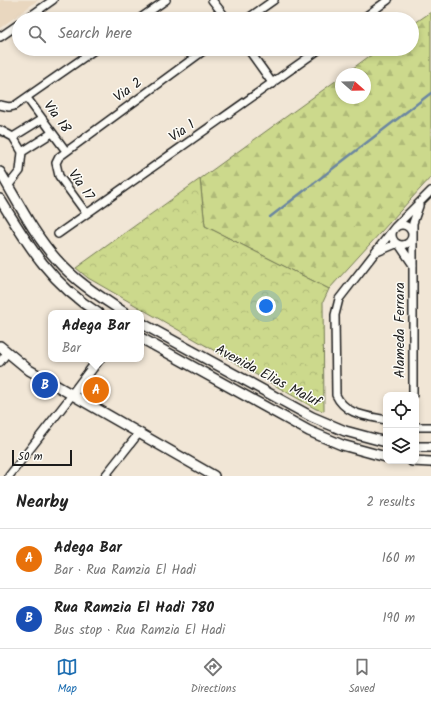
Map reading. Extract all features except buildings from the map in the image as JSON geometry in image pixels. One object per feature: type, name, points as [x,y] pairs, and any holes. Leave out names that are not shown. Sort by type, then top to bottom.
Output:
[{"type":"street","points":[[36,12],[53,0]]},
{"type":"street","points":[[149,12],[166,0]]},
{"type":"street","points":[[212,0],[221,12]]},
{"type":"street","points":[[257,12],[274,0]]},
{"type":"street","points":[[372,12],[388,0]]},
{"type":"street","points":[[0,37],[12,29]]},
{"type":"street","points":[[2,106],[14,106],[86,56]]},
{"type":"street","name":"Via 2","points":[[66,151],[196,56]]},
{"type":"street","points":[[253,56],[273,84]]},
{"type":"street","name":"Via 1","points":[[58,234],[86,213],[273,84],[311,56]]},
{"type":"street","name":"Via 18","points":[[27,98],[66,151]]},
{"type":"street","points":[[13,137],[42,119]]},
{"type":"street","points":[[0,130],[13,137],[22,152],[20,171],[4,186]]},
{"type":"street","points":[[22,152],[52,133]]},
{"type":"street","name":"Via 17","points":[[66,151],[59,157],[56,163],[56,169],[86,213]]},
{"type":"street","points":[[0,172],[4,186],[57,260],[83,284],[121,310]]},
{"type":"street","points":[[383,419],[347,409],[340,404],[336,395],[336,307],[342,292],[395,227],[431,191]]},
{"type":"street","points":[[0,199],[32,251],[42,263],[77,299],[94,310]]},
{"type":"street","name":"Alameda Ferrara","points":[[413,392],[414,265],[412,234],[415,214],[422,200]]},
{"type":"street","points":[[375,253],[409,243],[412,234],[408,226],[403,225],[395,227]]},
{"type":"street","points":[[395,227],[391,236],[398,245]]},
{"type":"street","name":"Alameda Ferrara","points":[[398,245],[414,265]]},
{"type":"street","name":"Avenida Elias Maluf","points":[[144,325],[312,417],[345,431],[383,441]]},
{"type":"street","name":"Avenida Elias Maluf","points":[[144,340],[309,431],[342,445],[383,455]]},
{"type":"street","points":[[0,346],[29,370],[139,433],[208,475]]},
{"type":"street","points":[[0,362],[7,353]]},
{"type":"street","points":[[9,476],[97,362]]},
{"type":"street","points":[[419,426],[431,426]]},
{"type":"street","points":[[105,476],[139,433]]},
{"type":"street","points":[[419,446],[431,446]]},
{"type":"street","points":[[419,461],[431,462]]},
{"type":"shaded area","points":[[0,0],[38,0],[22,12],[12,12],[12,19],[0,28]]},
{"type":"green space","points":[[431,12],[431,177],[329,289],[205,226],[200,179],[335,81],[335,104],[371,104],[371,68],[353,68],[369,56],[419,56],[419,20]]},
{"type":"green space","points":[[200,179],[205,226],[329,289],[323,302],[324,411],[316,409],[88,278],[76,268]]},
{"type":"waterway","points":[[270,217],[431,93]]},
{"type":"place","name":"Rua Ramzia El Hadi 780","points":[[45,385]]},
{"type":"place","name":"Adega Bar","points":[[96,390]]}]
